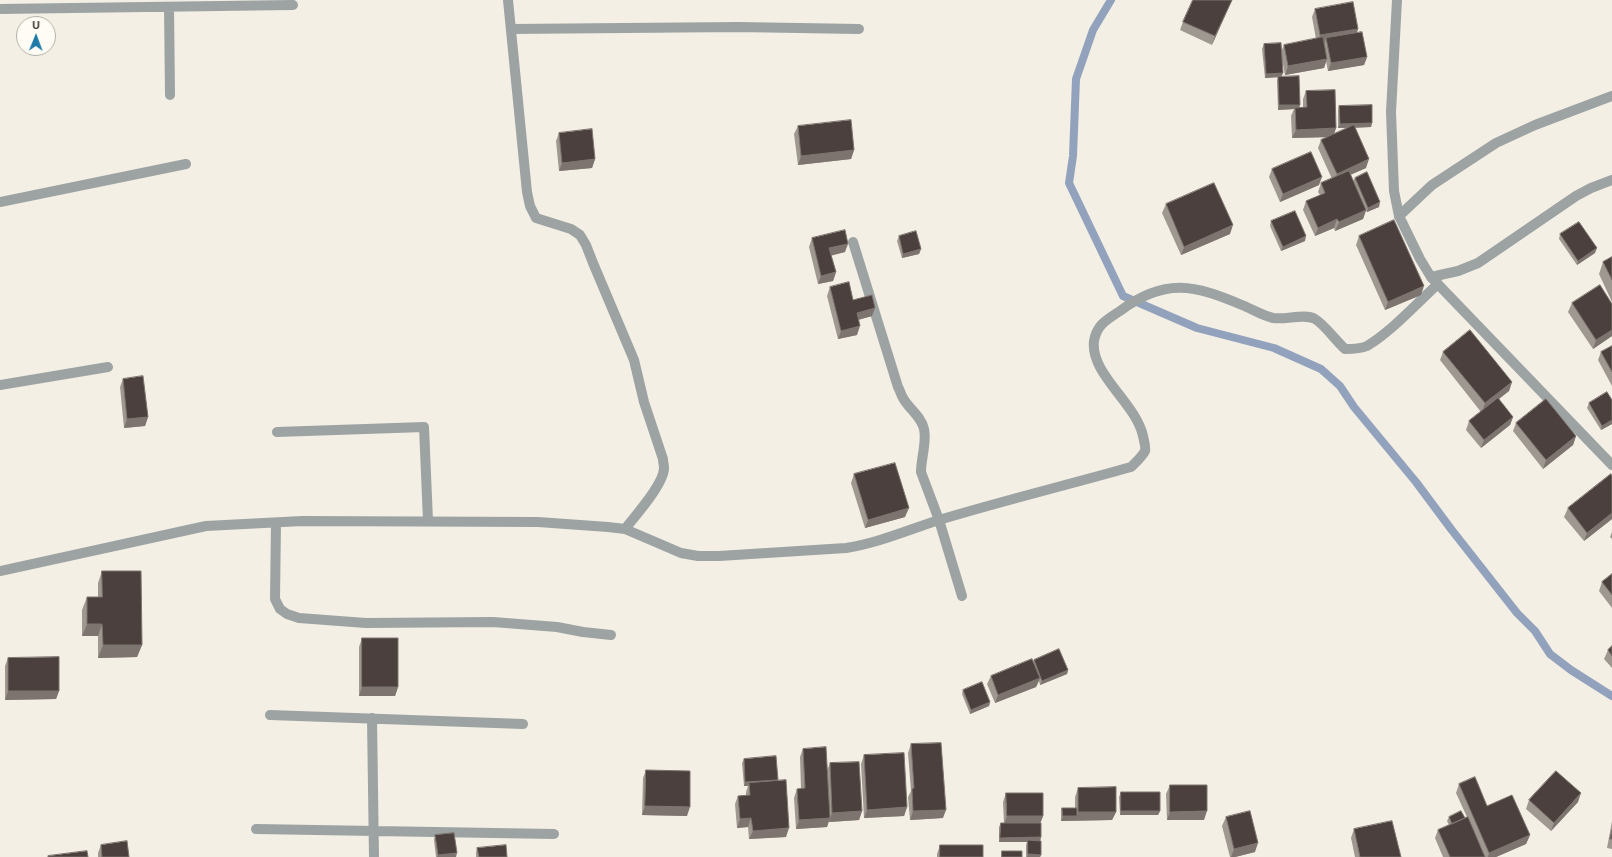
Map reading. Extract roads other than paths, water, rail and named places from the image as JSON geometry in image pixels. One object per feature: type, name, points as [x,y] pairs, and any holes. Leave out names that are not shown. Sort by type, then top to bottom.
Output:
[{"type":"street","points":[[508,0],[527,192],[530,206],[536,218],[541,221],[571,229],[580,235],[586,245],[634,360],[644,402],[663,459],[664,469],[657,486],[625,529]]},
{"type":"street","points":[[1397,0],[1392,112],[1394,191],[1398,216],[1420,259],[1435,280],[1612,465]]},
{"type":"street","points":[[0,9],[293,5]]},
{"type":"street","points":[[169,7],[170,95]]},
{"type":"street","points":[[511,29],[738,27],[859,29]]},
{"type":"street","points":[[1398,216],[1432,185],[1496,143],[1535,125],[1612,96]]},
{"type":"street","points":[[0,202],[186,164]]},
{"type":"street","points":[[0,571],[206,526],[302,521],[538,522],[625,529],[681,553],[698,556],[719,556],[851,547],[886,539],[939,520],[1130,467],[1141,457],[1146,446],[1136,416],[1099,365],[1094,351],[1094,341],[1098,327],[1128,305],[1156,291],[1186,287],[1204,291],[1239,303],[1272,318],[1287,319],[1310,317],[1317,320],[1345,349],[1355,349],[1366,346],[1384,333],[1435,280],[1478,263],[1576,196],[1612,180]]},
{"type":"street","points":[[853,242],[898,387],[903,399],[916,414],[924,428],[925,439],[921,472],[939,520],[962,596]]},
{"type":"street","points":[[0,385],[108,368]]},
{"type":"street","points":[[277,432],[424,427],[428,521]]},
{"type":"street","points":[[276,523],[275,598],[280,609],[287,614],[299,618],[366,623],[493,622],[557,627],[611,635]]},
{"type":"street","points":[[270,715],[523,724]]},
{"type":"street","points":[[372,718],[374,857]]},
{"type":"street","points":[[256,828],[554,834]]},
{"type":"waterway","points":[[1111,0],[1093,30],[1076,79],[1073,156],[1069,183],[1123,296],[1197,328],[1274,348],[1321,369],[1340,386],[1354,407],[1416,482],[1517,613],[1535,631],[1550,654],[1571,670],[1612,696]]}]
